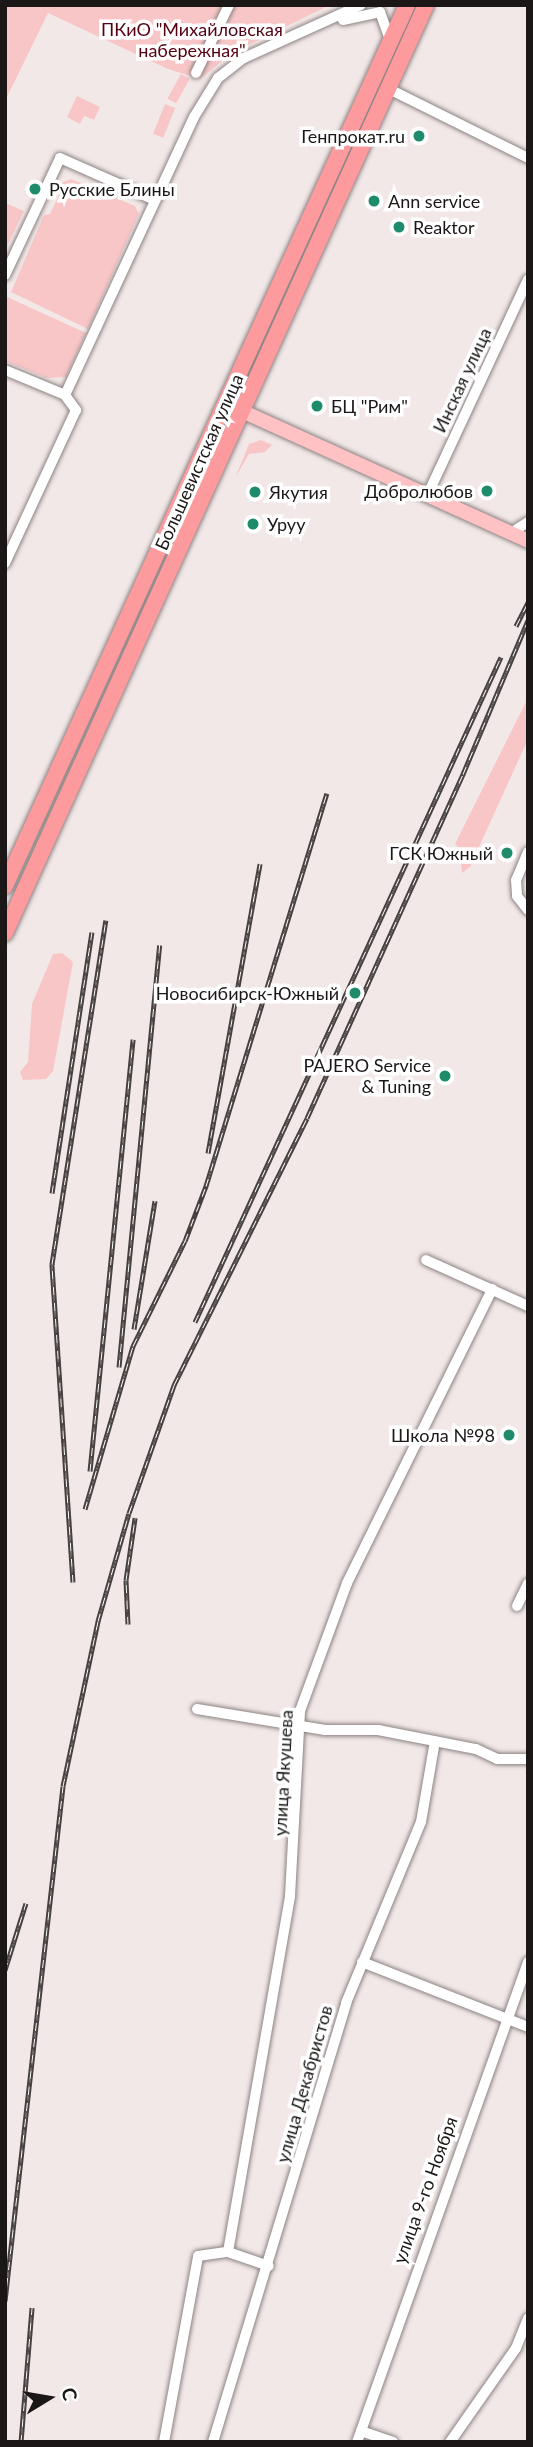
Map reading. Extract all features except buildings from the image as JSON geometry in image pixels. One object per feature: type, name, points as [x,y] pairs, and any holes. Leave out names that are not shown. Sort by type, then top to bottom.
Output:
[{"type":"highway","name":"Большевистская улица","points":[[5,886],[407,5]]},
{"type":"highway","name":"Большевистская улица","points":[[5,933],[426,5]]},
{"type":"main road","points":[[225,404],[521,538]]},
{"type":"street","points":[[196,73],[229,5]]},
{"type":"street","points":[[65,395],[155,200],[218,78],[271,44],[361,5]]},
{"type":"street","points":[[271,44],[375,11],[386,20],[390,43]]},
{"type":"street","points":[[389,89],[528,158]]},
{"type":"street","points":[[5,275],[60,158],[155,200]]},
{"type":"street","name":"Инская улица","points":[[427,496],[528,279]]},
{"type":"street","points":[[5,370],[65,395],[76,410],[5,562]]},
{"type":"street","points":[[521,538],[528,522]]},
{"type":"street","points":[[528,852],[516,880],[517,896],[528,910]]},
{"type":"street","points":[[426,1260],[528,1306]]},
{"type":"street","name":"улица Якушева","points":[[228,2252],[290,1896],[300,1711],[346,1583],[492,1289]]},
{"type":"street","points":[[517,1606],[528,1583]]},
{"type":"street","points":[[197,1709],[300,1726],[378,1730],[476,1749],[497,1759],[528,1759]]},
{"type":"street","name":"улица Декабристов","points":[[213,2442],[362,1962],[421,1822],[435,1741]]},
{"type":"street","points":[[362,1962],[528,2027]]},
{"type":"street","name":"улица 9-го Ноября","points":[[359,2436],[528,1962]]},
{"type":"street","points":[[164,2442],[198,2256],[228,2252],[269,2266]]},
{"type":"street","points":[[450,2442],[516,2348],[528,2318]]},
{"type":"street","points":[[359,2436],[393,2442]]},
{"type":"green space","name":"ПКиО \"Михайловская набережная\"","points":[[5,5],[330,5],[232,53],[200,79],[168,69],[48,13],[6,99]]},
{"type":"green space","points":[[181,74],[190,79],[176,103],[167,98]]},
{"type":"green space","points":[[77,96],[100,107],[94,120],[84,116],[80,124],[67,117]]},
{"type":"green space","points":[[165,104],[175,108],[163,138],[153,134]]},
{"type":"green space","points":[[71,179],[135,206],[139,214],[88,329],[11,292],[44,215],[50,214],[59,195],[58,184]]},
{"type":"green space","points":[[5,203],[24,211],[5,250]]},
{"type":"green space","points":[[5,296],[86,333],[66,377],[47,378],[5,361]]},
{"type":"green space","points":[[261,440],[272,445],[265,452],[249,454],[235,478],[249,444]]},
{"type":"green space","points":[[528,698],[528,739],[470,867],[462,873],[460,849],[455,844]]},
{"type":"green space","points":[[62,953],[73,962],[53,1071],[46,1079],[23,1080],[20,1072],[28,1062],[32,1004],[53,954]]},
{"type":"railway","points":[[516,626],[528,602]]},
{"type":"railway","points":[[5,2301],[63,1786],[98,1621],[129,1513],[174,1385],[307,1118],[463,774],[528,620]]},
{"type":"railway","points":[[195,1322],[501,657]]},
{"type":"railway","points":[[85,1509],[133,1346],[185,1241],[206,1186],[327,793]]},
{"type":"railway","points":[[208,1153],[260,864]]},
{"type":"railway","points":[[73,1582],[52,1264],[106,920]]},
{"type":"railway","points":[[52,1193],[92,932]]},
{"type":"railway","points":[[119,1367],[160,945]]},
{"type":"railway","points":[[90,1471],[133,1039]]},
{"type":"railway","points":[[134,1329],[155,1201]]},
{"type":"railway","points":[[128,1624],[126,1580],[135,1518]]},
{"type":"railway","points":[[5,1970],[26,1903]]},
{"type":"railway","points":[[21,2442],[32,2307]]},
{"type":"place","name":"Генпрокат.ru","points":[[419,136]]},
{"type":"place","name":"Русские Блины","points":[[35,189]]},
{"type":"place","name":"Ann service","points":[[374,201]]},
{"type":"place","name":"Reaktor","points":[[399,227]]},
{"type":"place","name":"БЦ \"Рим\"","points":[[317,406]]},
{"type":"place","name":"Добролюбов","points":[[487,491]]},
{"type":"place","name":"Якутия","points":[[255,492]]},
{"type":"place","name":"Уруу","points":[[253,524]]},
{"type":"place","name":"ГСК Южный","points":[[507,853]]},
{"type":"place","name":"Новосибирск-Южный","points":[[355,993]]},
{"type":"place","name":"PAJERO Service & Tuning","points":[[445,1076]]},
{"type":"place","name":"Школа №98","points":[[509,1435]]}]
